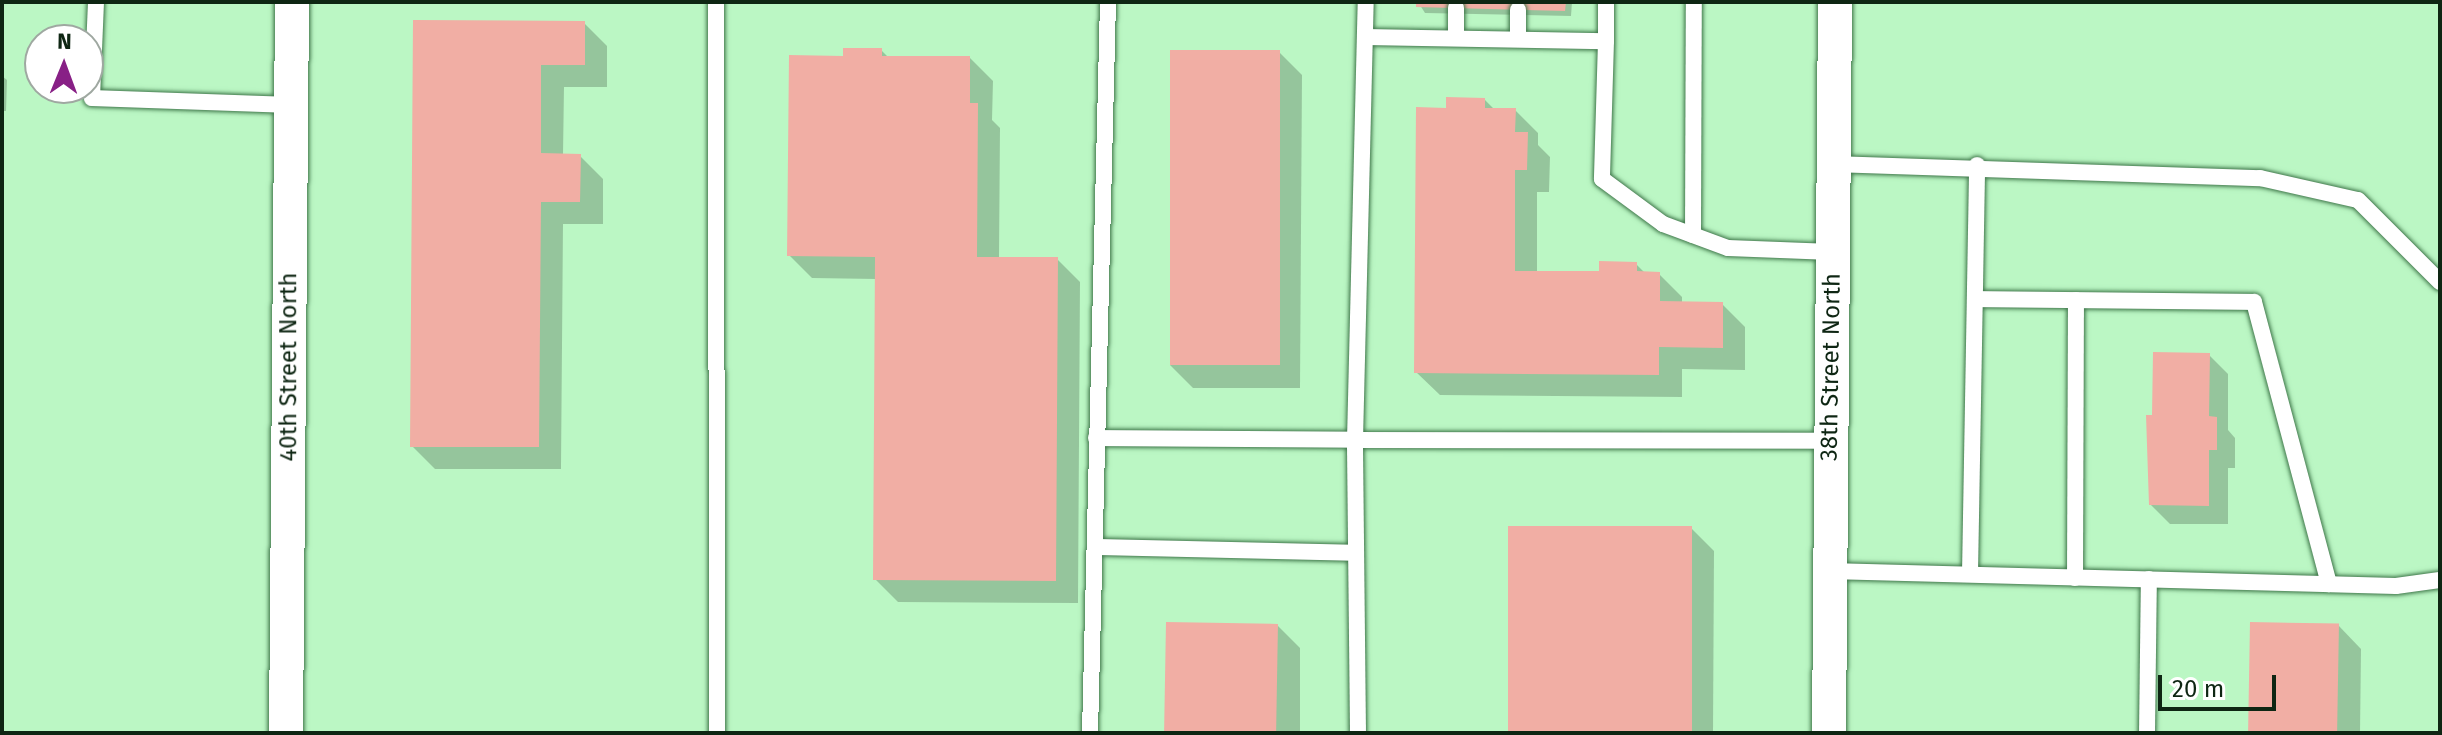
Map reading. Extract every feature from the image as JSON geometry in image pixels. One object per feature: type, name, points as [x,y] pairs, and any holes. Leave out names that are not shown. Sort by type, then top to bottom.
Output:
[{"type":"street","name":"40th Street North","points":[[286,733],[292,2]]},
{"type":"street","name":"38th Street North","points":[[1829,733],[1835,2]]},
{"type":"lane","points":[[96,2],[92,98],[291,105]]},
{"type":"lane","points":[[716,2],[717,733]]},
{"type":"lane","points":[[1090,733],[1108,2]]},
{"type":"lane","points":[[1358,733],[1355,440],[1366,2]]},
{"type":"lane","points":[[1606,2],[1602,179],[1663,224],[1728,248],[1832,252]]},
{"type":"lane","points":[[1693,235],[1694,2]]},
{"type":"lane","points":[[1456,8],[1456,38]]},
{"type":"lane","points":[[1518,10],[1518,39]]},
{"type":"lane","points":[[1365,37],[1606,41]]},
{"type":"lane","points":[[1833,164],[1977,165],[2260,178],[2358,200],[2440,282]]},
{"type":"lane","points":[[1970,574],[1977,165]]},
{"type":"lane","points":[[1975,299],[2254,302],[2329,584]]},
{"type":"lane","points":[[2075,578],[2076,300]]},
{"type":"lane","points":[[1096,438],[1831,441]]},
{"type":"lane","points":[[1095,547],[1356,553]]},
{"type":"lane","points":[[1829,571],[2396,586],[2440,580]]},
{"type":"lane","points":[[2147,733],[2149,579]]},
{"type":"building","points":[[1416,2],[1566,2],[1565,11],[1416,7]]},
{"type":"building","points":[[413,20],[585,21],[585,65],[541,65],[541,153],[581,154],[580,202],[541,202],[539,447],[410,447]]},
{"type":"building","points":[[843,48],[882,48],[882,56],[970,56],[970,103],[978,103],[977,257],[1058,257],[1056,581],[873,580],[875,257],[787,256],[789,55],[843,56]]},
{"type":"building","points":[[1170,50],[1280,50],[1280,365],[1170,365]]},
{"type":"building","points":[[1446,97],[1485,98],[1485,108],[1516,108],[1515,132],[1528,132],[1527,170],[1515,170],[1515,271],[1599,271],[1599,261],[1637,262],[1637,271],[1660,272],[1660,301],[1723,302],[1723,348],[1659,347],[1659,375],[1414,373],[1416,107],[1446,108]]},
{"type":"building","points":[[2153,352],[2210,353],[2209,416],[2217,417],[2217,450],[2209,450],[2209,506],[2149,505],[2146,415],[2152,415]]},
{"type":"building","points":[[1508,526],[1692,526],[1692,733],[1508,733]]},
{"type":"building","points":[[1166,622],[1278,624],[1276,733],[1164,733]]},
{"type":"building","points":[[2250,622],[2339,624],[2337,733],[2248,733]]}]
